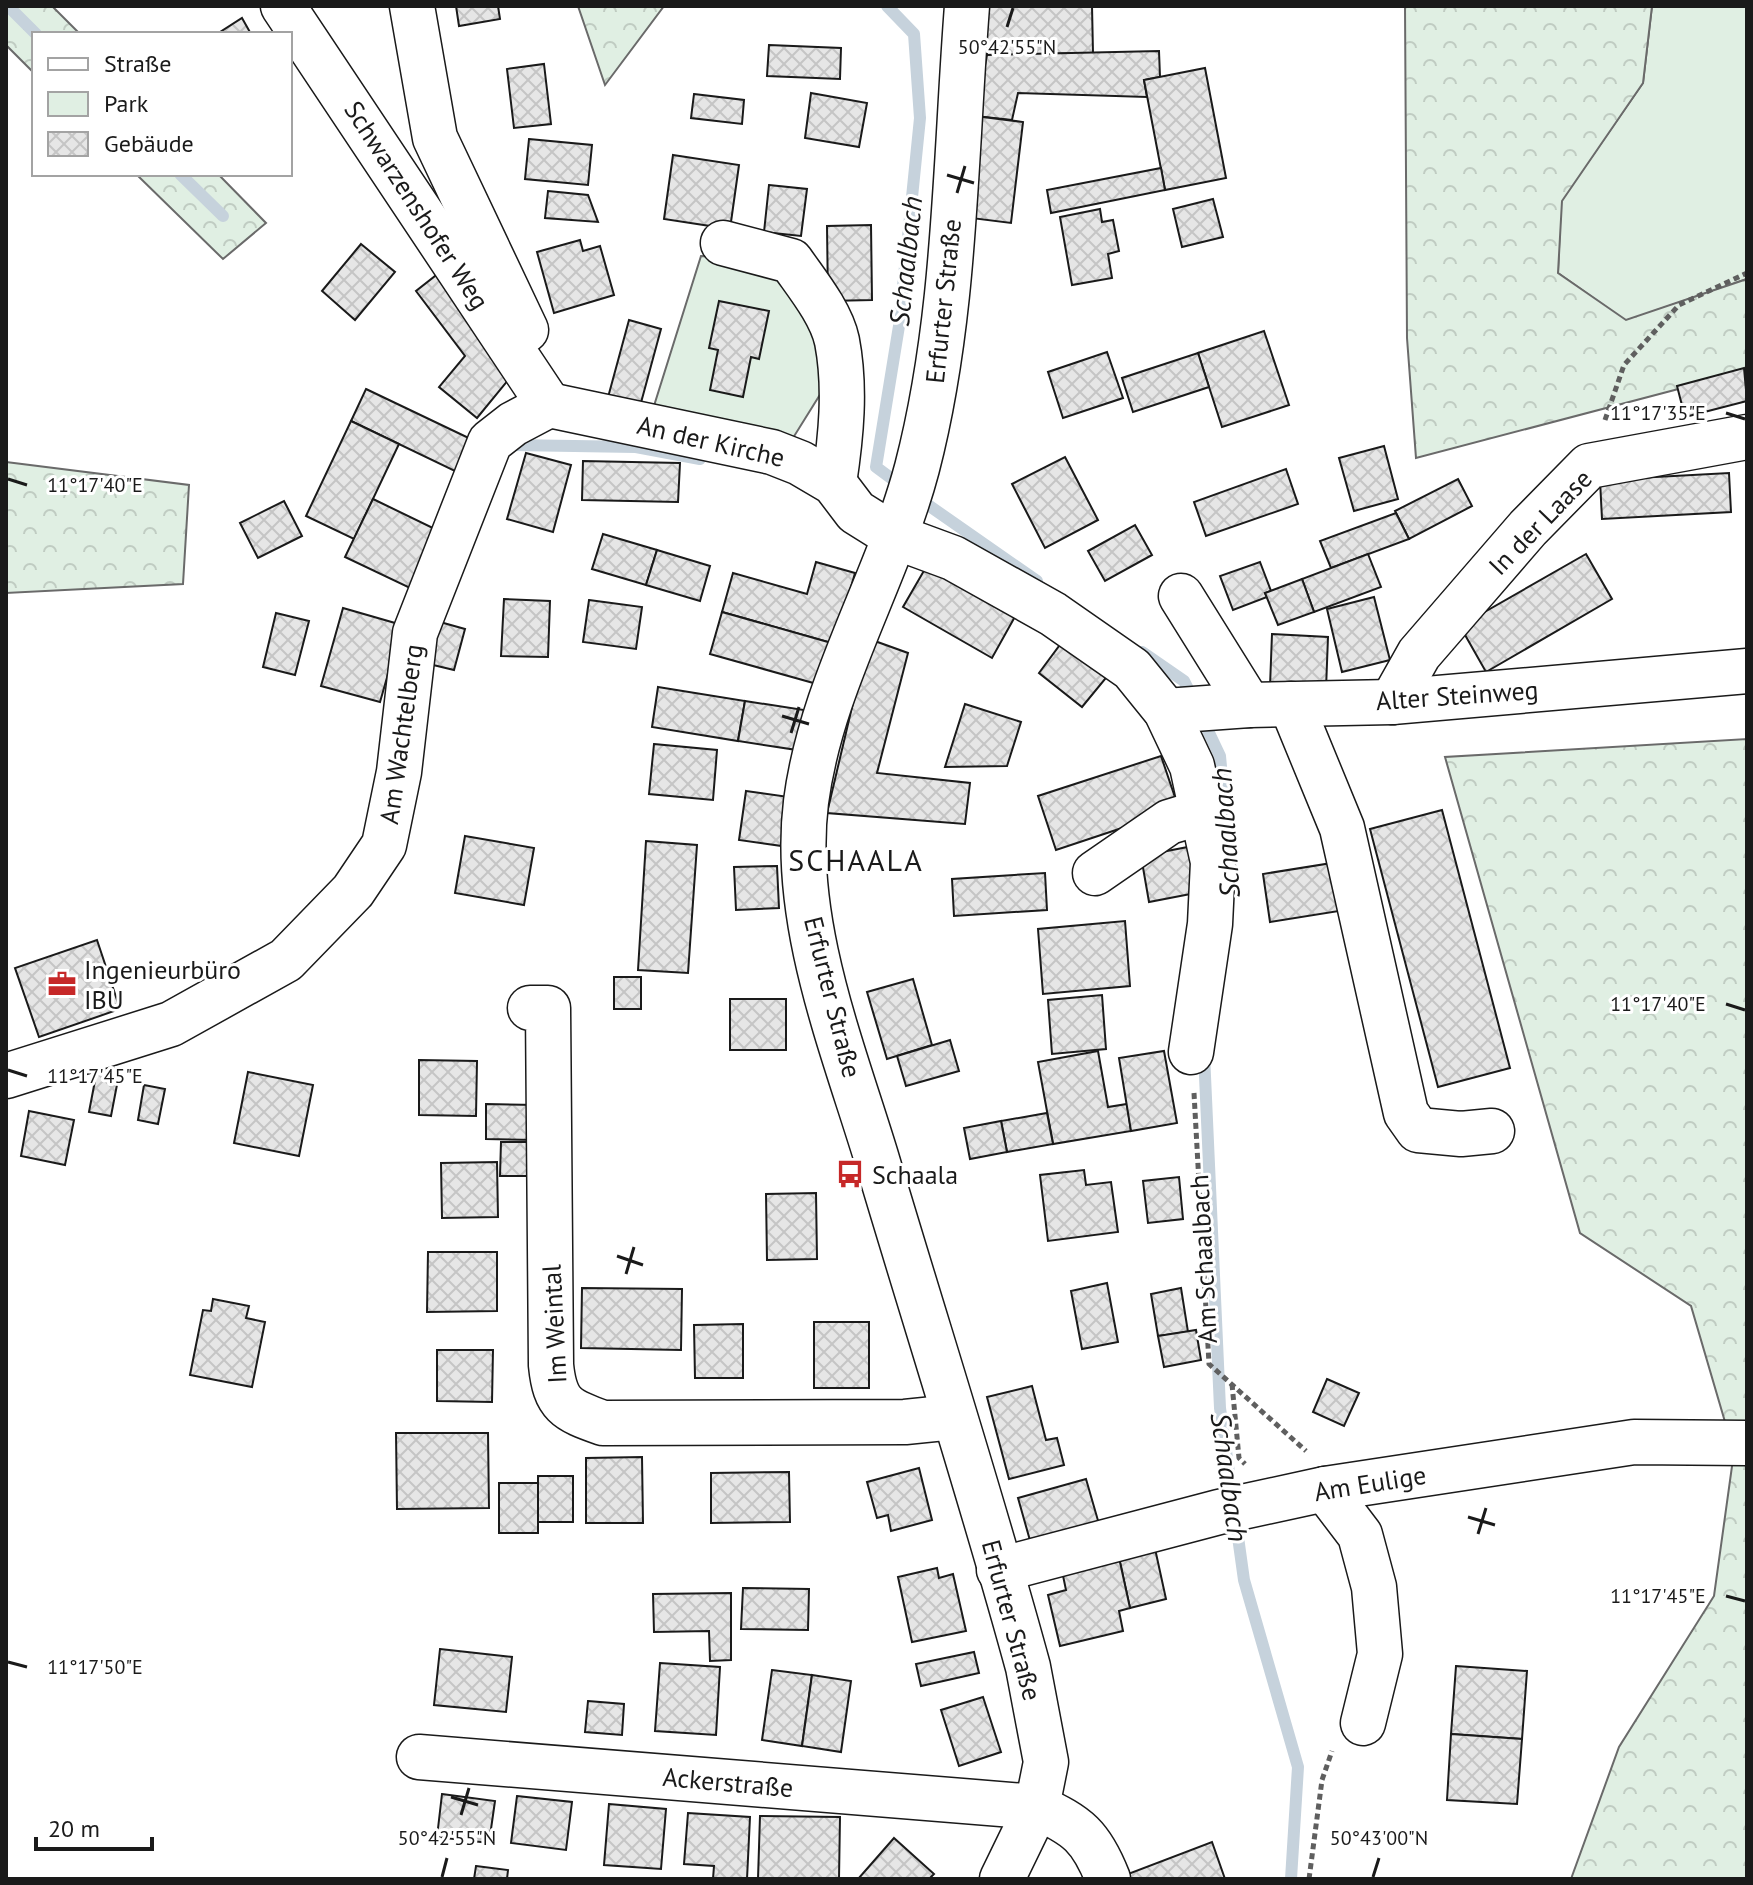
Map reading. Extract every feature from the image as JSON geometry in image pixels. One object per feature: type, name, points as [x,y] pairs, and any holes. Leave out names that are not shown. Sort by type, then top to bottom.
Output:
[{"type":"street","name":"Schwarzenshofer Weg","points":[[283,6],[549,405]]},
{"type":"street","points":[[412,6],[435,138],[524,325],[549,405]]},
{"type":"street","name":"Erfurter Straße","points":[[967,6],[941,360],[906,504],[844,663],[822,733],[806,804],[806,882],[817,953],[829,997],[1028,1667],[1046,1762],[1037,1807],[1002,1879]]},
{"type":"street","points":[[723,243],[791,261],[815,296],[837,339],[842,427],[834,483]]},
{"type":"street","name":"An der Kirche","points":[[549,405],[772,452],[800,463],[834,483],[856,512],[906,504],[953,558],[1053,614],[1132,669],[1175,711]]},
{"type":"street","name":"Am Wachtelberg","points":[[6,1076],[171,1024],[286,960],[353,891],[384,845],[399,772],[415,633],[490,442],[513,424],[549,405]]},
{"type":"street","name":"In der Laase","points":[[1392,702],[1419,654],[1528,528],[1589,466],[1747,437]]},
{"type":"street","points":[[1181,596],[1342,828],[1406,1113],[1418,1130],[1461,1134],[1492,1131]]},
{"type":"street","name":"Alter Steinweg","points":[[1175,711],[1257,705],[1392,702],[1747,671]]},
{"type":"street","points":[[1175,711],[1192,766],[1213,862],[1210,924],[1191,1052]]},
{"type":"street","points":[[1095,873],[1169,822],[1202,812]]},
{"type":"street","name":"Im Weintal","points":[[530,1008],[548,1008],[551,1365],[553,1389],[562,1403],[575,1413],[603,1423],[905,1422],[954,1417]]},
{"type":"street","name":"Am Eulige","points":[[999,1570],[1325,1489],[1634,1442],[1747,1443]]},
{"type":"street","points":[[1325,1489],[1360,1535],[1374,1587],[1380,1654],[1363,1723]]},
{"type":"street","name":"Ackerstraße","points":[[419,1757],[1037,1807]]},
{"type":"street","points":[[1037,1807],[1082,1832],[1098,1854],[1108,1879]]},
{"type":"path","points":[[1589,466],[1624,365],[1679,305],[1747,273]]},
{"type":"path","name":"Am Schaalbach","points":[[1191,1052],[1209,1364],[1302,1445],[1325,1489]]},
{"type":"path","points":[[1230,1383],[1239,1458],[1253,1505]]},
{"type":"path","points":[[1309,1879],[1322,1780],[1335,1743],[1363,1723]]},
{"type":"green space","points":[[6,6],[52,6],[78,32],[32,32],[32,71],[6,45]]},
{"type":"green space","points":[[578,6],[664,6],[605,85]]},
{"type":"green space","points":[[1405,6],[1652,6],[1643,83],[1562,201],[1558,273],[1626,320],[1747,279],[1747,371],[1416,458],[1407,338]]},
{"type":"green space","points":[[1652,6],[1747,6],[1747,279],[1626,321],[1558,273],[1561,201],[1643,83]]},
{"type":"green space","points":[[138,176],[220,176],[266,223],[223,259]]},
{"type":"green space","points":[[701,256],[749,258],[815,306],[821,393],[793,438],[653,409]]},
{"type":"green space","points":[[6,462],[189,485],[183,584],[6,593]]},
{"type":"green space","points":[[1747,739],[1747,1427],[1728,1432],[1691,1306],[1580,1233],[1445,757]]},
{"type":"green space","points":[[1733,1459],[1747,1465],[1747,1879],[1571,1879],[1619,1747],[1714,1596]]},
{"type":"building","points":[[456,6],[498,6],[500,19],[459,26]]},
{"type":"building","points":[[987,6],[1092,6],[1093,53],[987,55]]},
{"type":"building","points":[[242,18],[250,32],[220,32]]},
{"type":"building","points":[[769,45],[841,48],[840,79],[767,76]]},
{"type":"building","points":[[1159,51],[1160,77],[1144,80],[1147,97],[1018,93],[1012,120],[975,116],[987,55]]},
{"type":"building","points":[[544,64],[551,124],[514,128],[507,69]]},
{"type":"building","points":[[1205,68],[1226,178],[1165,190],[1144,80]]},
{"type":"building","points":[[811,93],[867,103],[859,147],[805,138]]},
{"type":"building","points":[[694,94],[744,100],[742,124],[691,118]]},
{"type":"building","points":[[975,116],[1023,122],[1011,223],[963,217]]},
{"type":"building","points":[[529,139],[592,145],[588,185],[525,179]]},
{"type":"building","points":[[673,155],[739,165],[730,229],[664,219]]},
{"type":"building","points":[[1161,168],[1165,190],[1051,213],[1047,190]]},
{"type":"building","points":[[769,185],[807,189],[801,236],[764,232]]},
{"type":"building","points":[[548,191],[588,195],[598,222],[545,218]]},
{"type":"building","points":[[1213,199],[1223,237],[1182,247],[1173,209]]},
{"type":"building","points":[[1100,209],[1102,222],[1113,220],[1119,251],[1108,254],[1112,278],[1072,285],[1060,217]]},
{"type":"building","points":[[871,225],[872,300],[828,301],[827,226]]},
{"type":"building","points":[[580,240],[583,251],[600,246],[614,295],[554,313],[537,252]]},
{"type":"building","points":[[361,244],[395,272],[355,320],[322,291]]},
{"type":"building","points":[[444,269],[518,368],[477,418],[439,387],[465,356],[416,291]]},
{"type":"building","points":[[719,301],[769,311],[759,359],[751,357],[743,397],[710,390],[718,350],[709,348]]},
{"type":"building","points":[[629,320],[661,329],[639,410],[607,401]]},
{"type":"building","points":[[1264,331],[1289,405],[1222,427],[1198,353]]},
{"type":"building","points":[[1107,352],[1123,398],[1063,418],[1048,372]]},
{"type":"building","points":[[1198,353],[1209,387],[1133,412],[1122,378]]},
{"type":"building","points":[[1744,368],[1747,401],[1685,417],[1677,386]]},
{"type":"building","points":[[366,389],[475,441],[459,473],[351,421]]},
{"type":"building","points":[[351,421],[399,444],[354,539],[306,516]]},
{"type":"building","points":[[1384,446],[1398,499],[1354,511],[1339,458]]},
{"type":"building","points":[[526,453],[571,465],[553,532],[507,519]]},
{"type":"building","points":[[1065,457],[1098,520],[1045,548],[1012,484]]},
{"type":"building","points":[[583,461],[680,463],[678,502],[582,500]]},
{"type":"building","points":[[1286,469],[1298,504],[1206,536],[1194,502]]},
{"type":"building","points":[[1729,473],[1731,512],[1602,519],[1600,480]]},
{"type":"building","points":[[1458,479],[1472,506],[1409,539],[1395,511]]},
{"type":"building","points":[[373,499],[437,530],[410,588],[345,557]]},
{"type":"building","points":[[284,501],[302,536],[258,558],[240,523]]},
{"type":"building","points":[[1396,513],[1409,539],[1331,568],[1320,541]]},
{"type":"building","points":[[1135,525],[1152,555],[1105,581],[1088,551]]},
{"type":"building","points":[[603,534],[657,550],[646,585],[592,569]]},
{"type":"building","points":[[657,550],[710,566],[700,601],[646,585]]},
{"type":"building","points":[[1368,554],[1381,587],[1314,612],[1302,579]]},
{"type":"building","points":[[1586,554],[1612,599],[1486,672],[1460,626]]},
{"type":"building","points":[[816,562],[855,573],[835,644],[722,612],[733,573],[807,594]]},
{"type":"building","points":[[929,562],[1017,613],[992,658],[903,607]]},
{"type":"building","points":[[1260,562],[1271,591],[1265,593],[1267,597],[1233,610],[1220,576]]},
{"type":"building","points":[[1302,579],[1314,612],[1278,625],[1265,593]]},
{"type":"building","points":[[1374,597],[1390,660],[1342,672],[1327,609]]},
{"type":"building","points":[[504,599],[550,601],[548,657],[501,656]]},
{"type":"building","points":[[589,600],[642,607],[636,649],[583,642]]},
{"type":"building","points":[[343,608],[402,625],[380,702],[321,686]]},
{"type":"building","points":[[722,612],[835,644],[824,686],[710,654]]},
{"type":"building","points":[[276,613],[309,621],[295,675],[263,667]]},
{"type":"building","points":[[440,622],[465,629],[454,670],[429,664]]},
{"type":"building","points":[[1272,634],[1328,637],[1326,689],[1270,686]]},
{"type":"building","points":[[1065,638],[1110,673],[1082,707],[1039,673]]},
{"type":"building","points":[[872,640],[908,653],[877,773],[970,783],[965,824],[827,813],[857,686]]},
{"type":"building","points":[[658,687],[745,701],[738,741],[652,727]]},
{"type":"building","points":[[745,701],[804,710],[797,750],[738,741]]},
{"type":"building","points":[[965,704],[1021,722],[1007,766],[945,767]]},
{"type":"building","points":[[654,744],[717,750],[713,800],[649,794]]},
{"type":"building","points":[[1161,756],[1179,809],[1056,850],[1038,796]]},
{"type":"building","points":[[746,791],[789,797],[782,846],[739,840]]},
{"type":"building","points":[[1442,810],[1510,1068],[1438,1087],[1370,829]]},
{"type":"building","points":[[465,836],[534,848],[524,905],[455,893]]},
{"type":"building","points":[[646,841],[697,845],[688,973],[638,970]]},
{"type":"building","points":[[1193,846],[1201,892],[1149,902],[1141,856]]},
{"type":"building","points":[[1332,863],[1339,911],[1270,922],[1263,874]]},
{"type":"building","points":[[777,866],[779,908],[736,910],[734,867]]},
{"type":"building","points":[[1045,873],[1047,910],[954,916],[952,879]]},
{"type":"building","points":[[1125,921],[1130,986],[1043,994],[1038,929]]},
{"type":"building","points":[[97,940],[120,1009],[39,1037],[15,968]]},
{"type":"building","points":[[614,977],[641,977],[641,1009],[614,1009]]},
{"type":"building","points":[[913,979],[932,1045],[887,1059],[867,992]]},
{"type":"building","points":[[1102,995],[1106,1049],[1052,1054],[1048,1000]]},
{"type":"building","points":[[730,999],[786,999],[786,1050],[730,1050]]},
{"type":"building","points":[[950,1040],[959,1071],[906,1086],[897,1056]]},
{"type":"building","points":[[1098,1051],[1108,1107],[1127,1104],[1131,1131],[1053,1144],[1038,1062]]},
{"type":"building","points":[[1164,1051],[1177,1123],[1131,1131],[1119,1058]]},
{"type":"building","points":[[419,1060],[477,1061],[476,1116],[419,1115]]},
{"type":"building","points":[[98,1065],[120,1069],[111,1116],[89,1112]]},
{"type":"building","points":[[248,1072],[313,1085],[299,1156],[234,1143]]},
{"type":"building","points":[[144,1085],[165,1089],[158,1124],[138,1120]]},
{"type":"building","points":[[486,1104],[536,1105],[534,1140],[486,1139]]},
{"type":"building","points":[[29,1111],[74,1120],[65,1165],[21,1156]]},
{"type":"building","points":[[1047,1113],[1053,1144],[1007,1152],[1001,1121]]},
{"type":"building","points":[[1001,1121],[1007,1152],[970,1159],[964,1128]]},
{"type":"building","points":[[501,1142],[534,1142],[534,1176],[500,1176]]},
{"type":"building","points":[[497,1162],[498,1217],[442,1218],[441,1163]]},
{"type":"building","points":[[1084,1170],[1086,1185],[1111,1182],[1118,1232],[1048,1241],[1040,1175]]},
{"type":"building","points":[[1179,1177],[1183,1219],[1148,1223],[1143,1181]]},
{"type":"building","points":[[816,1193],[817,1259],[767,1260],[766,1194]]},
{"type":"building","points":[[428,1252],[497,1252],[497,1311],[427,1312]]},
{"type":"building","points":[[1107,1283],[1118,1342],[1082,1349],[1071,1291]]},
{"type":"building","points":[[582,1288],[682,1289],[681,1350],[581,1348]]},
{"type":"building","points":[[1181,1288],[1188,1332],[1158,1336],[1151,1294]]},
{"type":"building","points":[[213,1299],[249,1306],[246,1318],[265,1322],[252,1387],[190,1375],[203,1310],[211,1311]]},
{"type":"building","points":[[814,1322],[869,1322],[869,1388],[814,1388]]},
{"type":"building","points":[[743,1324],[743,1378],[695,1378],[694,1325]]},
{"type":"building","points":[[1196,1330],[1201,1360],[1164,1367],[1158,1336]]},
{"type":"building","points":[[437,1350],[493,1350],[492,1402],[437,1401]]},
{"type":"building","points":[[1327,1379],[1359,1393],[1344,1426],[1313,1412]]},
{"type":"building","points":[[1032,1386],[1046,1440],[1057,1438],[1064,1465],[1009,1479],[987,1397]]},
{"type":"building","points":[[396,1433],[488,1433],[489,1508],[397,1509]]},
{"type":"building","points":[[642,1457],[643,1523],[586,1523],[586,1458]]},
{"type":"building","points":[[919,1468],[932,1520],[891,1531],[888,1515],[877,1518],[867,1482]]},
{"type":"building","points":[[789,1472],[790,1522],[711,1523],[711,1473]]},
{"type":"building","points":[[538,1476],[573,1476],[573,1522],[538,1522]]},
{"type":"building","points":[[1086,1479],[1099,1524],[1031,1544],[1018,1498]]},
{"type":"building","points":[[499,1483],[538,1483],[538,1533],[499,1533]]},
{"type":"building","points":[[1154,1544],[1166,1599],[1130,1608],[1118,1553]]},
{"type":"building","points":[[1118,1553],[1130,1608],[1119,1611],[1123,1631],[1060,1646],[1048,1595],[1066,1590],[1061,1566]]},
{"type":"building","points":[[937,1568],[939,1578],[953,1574],[966,1631],[912,1642],[898,1577]]},
{"type":"building","points":[[743,1588],[809,1589],[808,1630],[741,1629]]},
{"type":"building","points":[[731,1593],[731,1660],[710,1661],[709,1631],[654,1632],[653,1594]]},
{"type":"building","points":[[440,1649],[512,1657],[506,1712],[434,1705]]},
{"type":"building","points":[[974,1652],[979,1673],[921,1686],[916,1664]]},
{"type":"building","points":[[660,1663],[720,1667],[716,1735],[655,1731]]},
{"type":"building","points":[[1456,1666],[1527,1671],[1522,1739],[1451,1734]]},
{"type":"building","points":[[772,1670],[812,1675],[802,1746],[762,1740]]},
{"type":"building","points":[[812,1675],[851,1681],[841,1752],[802,1746]]},
{"type":"building","points":[[983,1697],[1001,1752],[959,1766],[941,1710]]},
{"type":"building","points":[[588,1701],[624,1704],[622,1735],[585,1732]]},
{"type":"building","points":[[1451,1734],[1522,1739],[1517,1804],[1447,1800]]},
{"type":"building","points":[[442,1794],[495,1801],[489,1843],[437,1837]]},
{"type":"building","points":[[517,1796],[572,1802],[566,1850],[511,1843]]},
{"type":"building","points":[[609,1804],[666,1809],[661,1869],[604,1865]]},
{"type":"building","points":[[688,1813],[750,1817],[747,1879],[713,1879],[714,1866],[684,1864]]},
{"type":"building","points":[[760,1816],[840,1817],[839,1879],[758,1879]]},
{"type":"building","points":[[894,1838],[934,1874],[929,1879],[858,1879]]},
{"type":"building","points":[[1212,1842],[1225,1879],[1130,1879],[1128,1874]]},
{"type":"building","points":[[476,1866],[508,1870],[507,1879],[474,1879]]},
{"type":"waterway","points":[[8,6],[34,32]]},
{"type":"waterway","name":"Schaalbach","points":[[887,6],[914,34],[920,118],[899,326],[876,467],[903,487]]},
{"type":"waterway","points":[[182,176],[223,216]]},
{"type":"waterway","points":[[512,445],[636,447],[700,459]]},
{"type":"waterway","name":"Schaalbach","points":[[918,498],[1037,581]]},
{"type":"waterway","name":"Schaalbach","points":[[1142,652],[1184,681],[1194,701]]},
{"type":"waterway","name":"Schaalbach","points":[[1202,718],[1220,756],[1227,831]]},
{"type":"waterway","name":"Schaalbach","points":[[1204,1054],[1220,1408],[1244,1580],[1298,1767],[1291,1879]]},
{"type":"place","name":"Ingenieurbüro IBU","points":[[62,984]]},
{"type":"place","name":"Schaala","points":[[850,1174]]},
{"type":"district","name":"SCHAALA","points":[[856,859]]}]
